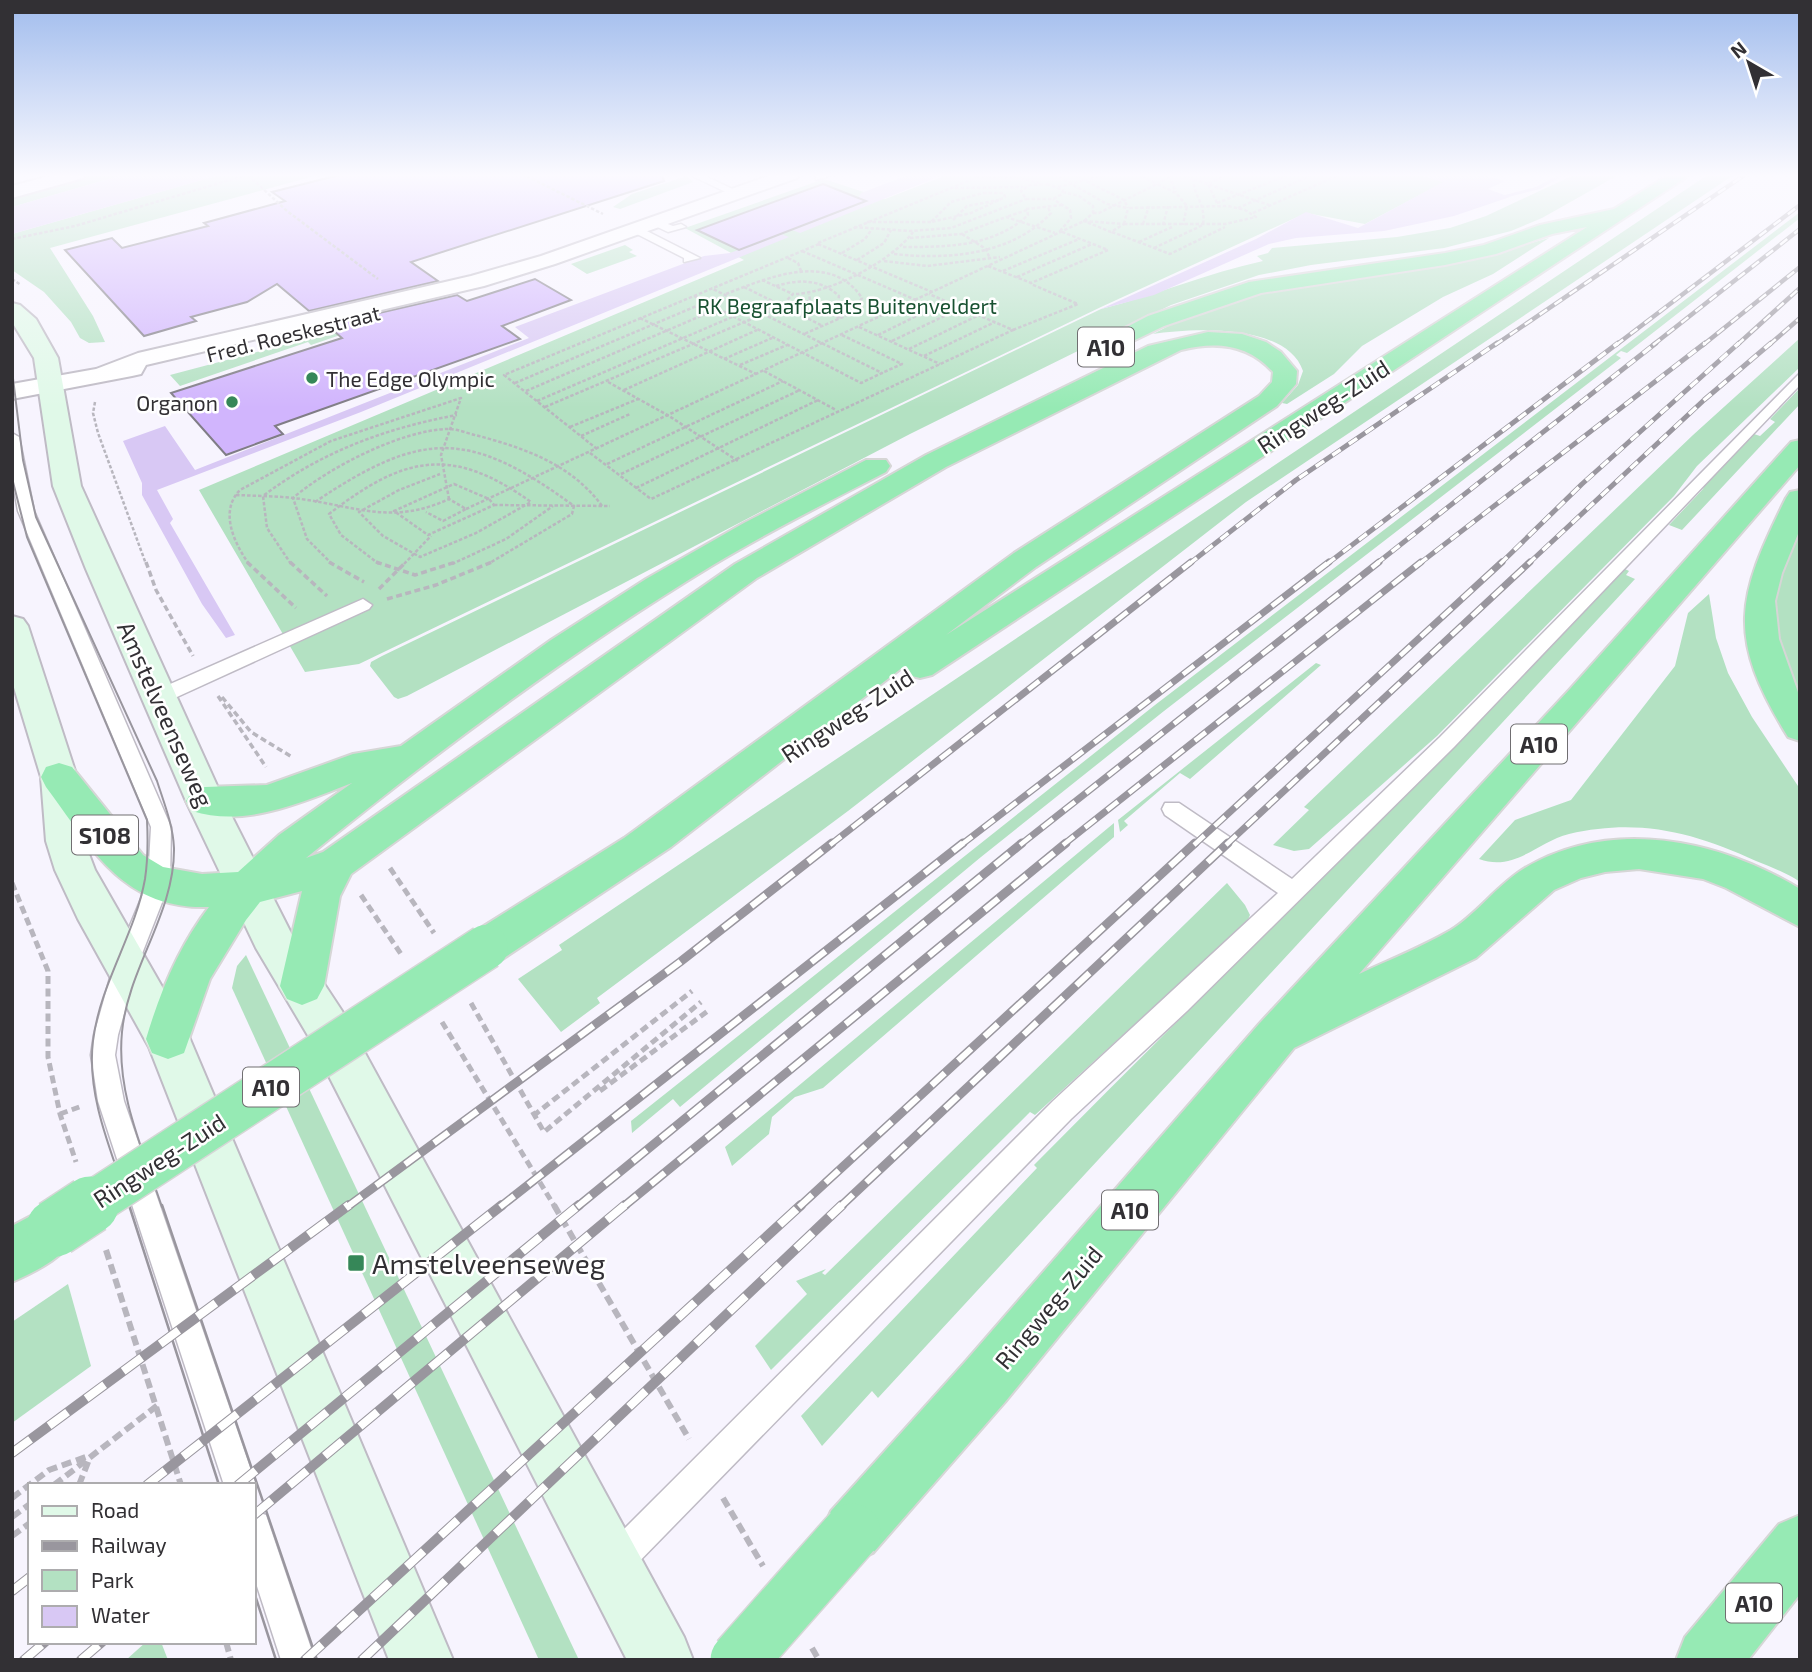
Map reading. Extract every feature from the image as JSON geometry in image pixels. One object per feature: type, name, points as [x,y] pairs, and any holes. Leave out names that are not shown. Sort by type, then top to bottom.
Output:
[{"type":"highway","name":"A10","points":[[1083,359],[1156,321],[1224,296],[1292,279],[1479,252]]},
{"type":"highway","name":"Ringweg-Zuid","points":[[12,1256],[1561,252]]},
{"type":"highway","name":"A10","points":[[247,888],[291,880],[352,852],[746,571],[936,461],[1156,351],[1185,340],[1206,336],[1226,338],[1266,350],[1277,360],[1285,371],[1284,384],[1268,401],[1025,560],[637,849]]},
{"type":"highway","name":"Ringweg-Zuid","points":[[739,1660],[985,1381],[1275,1038],[1800,449]]},
{"type":"highway","points":[[168,1039],[179,997],[222,919],[247,888],[313,831],[481,705],[622,609],[752,530],[899,454]]},
{"type":"highway","points":[[1800,498],[1762,586],[1762,618],[1772,677],[1800,728]]},
{"type":"highway","points":[[205,801],[248,801],[301,789],[353,768],[411,758]]},
{"type":"highway","name":"S108","points":[[59,777],[130,866],[159,882],[210,889],[247,888]]},
{"type":"highway","points":[[302,986],[318,905],[352,852]]},
{"type":"highway","name":"A10","points":[[1275,1038],[1469,940],[1510,901],[1540,879],[1588,859],[1644,852],[1713,865],[1741,876],[1800,910]]},
{"type":"highway","name":"A10","points":[[1708,1660],[1800,1545]]},
{"type":"main road","name":"Amstelveenseweg","points":[[12,310],[28,324],[40,345],[52,385],[67,486],[205,801],[277,948],[326,1025],[613,1564],[661,1660]]},
{"type":"main road","name":"S108","points":[[12,626],[59,777],[65,841],[75,870],[92,907],[168,1039],[421,1660]]},
{"type":"street","name":"Fred. Roeskestraat","points":[[12,393],[52,385],[103,384],[158,365],[450,294],[476,281],[565,252]]},
{"type":"lane","points":[[682,252],[694,258],[688,260]]},
{"type":"lane","points":[[613,1564],[1062,1110],[1179,1003],[1447,742],[1800,377]]},
{"type":"lane","name":"Amstelveenseweg","points":[[12,437],[26,511],[161,828],[159,882],[126,964],[109,1019],[103,1055],[111,1101],[239,1483]]},
{"type":"lane","points":[[159,698],[363,605]]},
{"type":"lane","points":[[1172,809],[1292,891]]},
{"type":"lane","points":[[256,1533],[298,1660]]},
{"type":"path","points":[[343,252],[382,281]]},
{"type":"path","points":[[597,449],[504,375],[799,252]]},
{"type":"path","points":[[804,252],[916,300]]},
{"type":"path","points":[[856,260],[869,252]]},
{"type":"path","points":[[762,279],[793,294],[809,294],[872,267],[896,252]]},
{"type":"path","points":[[893,254],[943,256],[967,252]]},
{"type":"path","points":[[987,252],[990,259]]},
{"type":"path","points":[[363,605],[443,521],[1015,252]]},
{"type":"path","points":[[1002,272],[1049,252]]},
{"type":"path","points":[[1016,277],[1074,252]]},
{"type":"path","points":[[1031,283],[1103,252]]},
{"type":"path","points":[[841,253],[1013,330]]},
{"type":"path","points":[[883,261],[915,266],[1006,256]]},
{"type":"path","points":[[787,257],[798,263],[801,271]]},
{"type":"path","points":[[590,453],[651,499],[738,460],[837,410],[845,410],[940,363],[1079,303],[987,265]]},
{"type":"path","points":[[725,295],[762,279],[801,271],[845,279],[859,289],[862,298],[860,305],[841,319],[804,334]]},
{"type":"path","points":[[776,286],[802,281],[827,286],[839,296],[838,302],[826,311]]},
{"type":"path","points":[[743,287],[823,326]]},
{"type":"path","points":[[712,288],[882,373]]},
{"type":"path","points":[[789,303],[787,300],[793,294]]},
{"type":"path","points":[[807,302],[810,300],[809,294]]},
{"type":"path","points":[[693,296],[861,383],[902,364],[841,335]]},
{"type":"path","points":[[877,335],[947,301]]},
{"type":"path","points":[[515,383],[706,302]]},
{"type":"path","points":[[545,407],[789,303],[807,302],[841,319]]},
{"type":"path","points":[[891,341],[961,307]]},
{"type":"path","points":[[525,391],[718,309]]},
{"type":"path","points":[[908,349],[979,315]]},
{"type":"path","points":[[537,401],[733,317]]},
{"type":"path","points":[[640,318],[707,353],[757,374]]},
{"type":"path","points":[[923,356],[995,322]]},
{"type":"path","points":[[858,327],[940,363]]},
{"type":"path","points":[[624,390],[757,330]]},
{"type":"path","points":[[724,359],[773,337]]},
{"type":"path","points":[[740,365],[788,345]]},
{"type":"path","points":[[764,371],[837,410]]},
{"type":"path","points":[[606,464],[783,381]]},
{"type":"path","points":[[607,382],[669,415],[738,460]]},
{"type":"path","name":"Amstelveenseweg","points":[[103,384],[93,413],[98,433],[156,590],[205,676],[301,789]]},
{"type":"path","points":[[621,474],[800,390]]},
{"type":"path","points":[[298,609],[258,576],[239,548],[230,515],[236,495],[294,457],[357,430],[461,398],[457,415],[441,446],[438,462],[449,499],[466,509]]},
{"type":"path","points":[[570,427],[638,399]]},
{"type":"path","points":[[636,488],[818,400]]},
{"type":"path","points":[[581,436],[630,414]]},
{"type":"path","points":[[263,496],[298,472],[362,442],[406,427],[457,415]]},
{"type":"path","points":[[293,498],[319,479],[366,456],[450,429],[512,444],[559,467],[594,492],[603,506]]},
{"type":"path","points":[[315,502],[377,467],[441,446],[486,455],[537,477],[574,506]]},
{"type":"path","points":[[359,512],[383,536],[419,556],[476,533],[531,502],[492,476],[438,462],[373,485],[330,513],[338,533],[404,576],[415,575],[459,560],[513,534],[553,506]]},
{"type":"path","points":[[359,512],[399,490],[440,474]]},
{"type":"path","points":[[494,505],[489,499],[454,484],[394,512],[428,535],[494,505],[610,506]]},
{"type":"path","points":[[236,495],[293,498],[359,512],[400,516],[426,512],[449,499]]},
{"type":"path","points":[[263,496],[262,513],[271,540],[289,563],[327,596]]},
{"type":"path","points":[[293,498],[294,512],[309,543],[320,555],[360,580],[380,587]]},
{"type":"path","points":[[363,605],[440,584],[477,568],[540,537],[572,514],[574,506]]},
{"type":"path","points":[[426,512],[443,521]]},
{"type":"path","points":[[350,586],[360,580]]},
{"type":"path","points":[[317,600],[339,591]]},
{"type":"path","points":[[205,676],[251,732],[297,760],[301,789]]},
{"type":"path","points":[[352,852],[418,908],[439,942]]},
{"type":"path","points":[[352,852],[407,963]]},
{"type":"path","points":[[533,1116],[692,991]]},
{"type":"path","points":[[470,1000],[544,1132],[645,1060],[709,1010]]},
{"type":"path","points":[[586,1100],[640,1051],[701,1002]]},
{"type":"path","points":[[435,1010],[556,1209],[769,1576]]},
{"type":"path","points":[[60,1114],[85,1106]]},
{"type":"path","points":[[56,1483],[158,1405]]},
{"type":"path","points":[[80,1483],[90,1456]]},
{"type":"path","points":[[32,1483],[49,1470],[90,1456]]},
{"type":"path","points":[[12,1498],[28,1486]]},
{"type":"path","points":[[12,1517],[28,1505]]},
{"type":"path","points":[[12,1536],[28,1524]]},
{"type":"path","points":[[805,1636],[819,1660]]},
{"type":"green space","points":[[12,252],[53,252],[93,316],[105,342],[89,343],[80,338],[71,322],[44,292],[12,270]]},
{"type":"green space","points":[[605,252],[629,252],[637,256],[587,274],[571,264]]},
{"type":"green space","name":"RK Begraafplaats Buitenveldert","points":[[729,252],[1221,252],[1101,307],[359,664],[305,672],[199,490],[744,260]]},
{"type":"green space","points":[[1412,252],[1311,265],[1259,275],[1171,305],[910,434],[407,696],[398,699],[394,697],[370,666],[371,662],[382,656],[1101,309],[1263,261],[1257,256],[1268,253]]},
{"type":"green space","points":[[1500,252],[1527,252],[1493,274],[1443,297],[1362,346],[1334,374],[1287,404],[1282,403],[1298,385],[1303,371],[1294,355],[1278,344],[1237,332],[1213,330],[1153,334],[1186,317],[1243,295],[1461,263]]},
{"type":"green space","points":[[1593,252],[1619,252],[1246,502],[848,811],[597,998],[600,1003],[561,1032],[518,979],[562,950],[559,945]]},
{"type":"green space","points":[[1748,252],[1756,252],[1627,353],[1621,351],[1616,355],[1621,358],[1164,711],[981,857],[680,1107],[673,1099],[632,1133],[631,1121],[1155,705]]},
{"type":"green space","points":[[347,328],[352,331],[311,345],[308,342],[180,386],[170,375]]},
{"type":"green space","points":[[1800,338],[1800,367],[1697,466],[1674,496],[1437,736],[1309,849],[1294,851],[1273,845],[1309,810],[1304,807],[1693,435]]},
{"type":"green space","points":[[1800,388],[1800,404],[1682,530],[1669,525],[1703,489],[1706,480],[1754,434],[1760,436],[1775,422],[1770,419]]},
{"type":"green space","points":[[1800,520],[1800,692],[1764,628],[1790,538]]},
{"type":"green space","points":[[1625,569],[1629,571],[1626,575],[1635,579],[878,1398],[872,1391],[822,1446],[801,1416],[1037,1168],[1034,1165],[1405,794]]},
{"type":"green space","points":[[1709,594],[1716,638],[1728,673],[1752,717],[1800,789],[1800,882],[1779,870],[1710,842],[1687,835],[1642,828],[1594,829],[1557,838],[1504,862],[1479,859],[1515,820],[1571,800],[1675,666],[1688,613]]},
{"type":"green space","points":[[1316,663],[1321,665],[1190,779],[1180,773],[1124,821],[1128,825],[1120,832],[1118,820]]},
{"type":"green space","points":[[1114,823],[1114,837],[823,1088],[795,1097],[772,1117],[769,1134],[732,1166],[725,1147]]},
{"type":"green space","points":[[1227,883],[1245,905],[1250,915],[1247,922],[1035,1115],[1030,1112],[771,1370],[755,1346],[807,1294],[796,1281],[826,1269],[822,1273],[825,1275]]},
{"type":"green space","points":[[246,955],[579,1660],[539,1660],[232,988],[237,966]]},
{"type":"green space","points":[[68,1284],[91,1366],[12,1423],[12,1322]]},
{"type":"green space","points":[[144,1644],[162,1644],[168,1660],[126,1660]]},
{"type":"water","points":[[752,252],[361,412],[157,490],[173,519],[170,523],[235,635],[226,638],[202,604],[142,495],[142,483],[123,441],[165,426],[195,470],[529,338],[515,327],[704,256]]},
{"type":"water","points":[[1227,252],[1251,252],[1154,295],[1101,309]]},
{"type":"building","points":[[67,252],[442,252],[411,262],[438,281],[309,311],[277,284],[247,302],[191,317],[196,321],[144,336]]},
{"type":"building","name":"The Edge Olympic","points":[[535,279],[571,300],[502,326],[520,339],[275,426],[283,434],[226,455],[171,393],[342,338],[327,325],[457,295],[467,301]]},
{"type":"tram line","points":[[12,370],[23,460],[36,517],[157,781],[172,831],[174,848],[167,895],[126,1008],[121,1055],[127,1099],[139,1143],[162,1207]]},
{"type":"tram line","points":[[12,478],[27,537],[147,820],[145,879],[134,920],[103,999],[93,1041],[92,1062],[97,1104],[130,1207]]},
{"type":"tram line","points":[[129,1205],[218,1483]]},
{"type":"tram line","points":[[162,1205],[317,1660]]},
{"type":"tram line","points":[[256,1598],[276,1660]]},
{"type":"railway","points":[[1495,345],[1631,252]]},
{"type":"railway","points":[[1616,345],[1738,252]]},
{"type":"railway","points":[[1653,345],[1771,252]]},
{"type":"railway","points":[[1703,345],[1800,267]]},
{"type":"railway","points":[[1737,345],[1800,288]]},
{"type":"railway","points":[[1769,345],[1800,318]]},
{"type":"railway","points":[[1189,564],[1296,480],[1497,343]]},
{"type":"railway","points":[[1327,564],[1618,343]]},
{"type":"railway","points":[[1376,564],[1656,343]]},
{"type":"railway","points":[[1419,564],[1705,343]]},
{"type":"railway","points":[[1500,564],[1582,484],[1739,343]]},
{"type":"railway","points":[[1528,564],[1704,400],[1771,343]]},
{"type":"railway","points":[[830,845],[1191,562]]},
{"type":"railway","points":[[961,845],[1329,562]]},
{"type":"railway","points":[[1020,845],[1379,562]]},
{"type":"railway","points":[[1063,845],[1421,562]]},
{"type":"railway","points":[[1194,845],[1502,562]]},
{"type":"railway","points":[[1226,845],[1530,562]]},
{"type":"railway","points":[[347,1207],[680,962],[832,843]]},
{"type":"railway","points":[[500,1207],[963,843]]},
{"type":"railway","points":[[577,1207],[1022,843]]},
{"type":"railway","points":[[623,1207],[1066,843]]},
{"type":"railway","points":[[799,1207],[1195,843]]},
{"type":"railway","points":[[840,1207],[1228,843]]},
{"type":"railway","points":[[12,1453],[349,1205]]},
{"type":"railway","points":[[150,1483],[502,1205]]},
{"type":"railway","points":[[240,1483],[579,1205]]},
{"type":"railway","points":[[256,1513],[625,1205]]},
{"type":"railway","points":[[305,1660],[801,1205]]},
{"type":"railway","points":[[362,1660],[842,1205]]},
{"type":"railway","points":[[12,1591],[28,1579]]},
{"type":"railway","points":[[24,1660],[43,1644]]},
{"type":"railway","points":[[81,1660],[100,1644]]},
{"type":"place","name":"The Edge Olympic","points":[[312,378]]},
{"type":"place","name":"Organon","points":[[232,402]]},
{"type":"place","name":"Amstelveenseweg","points":[[356,1263]]}]
